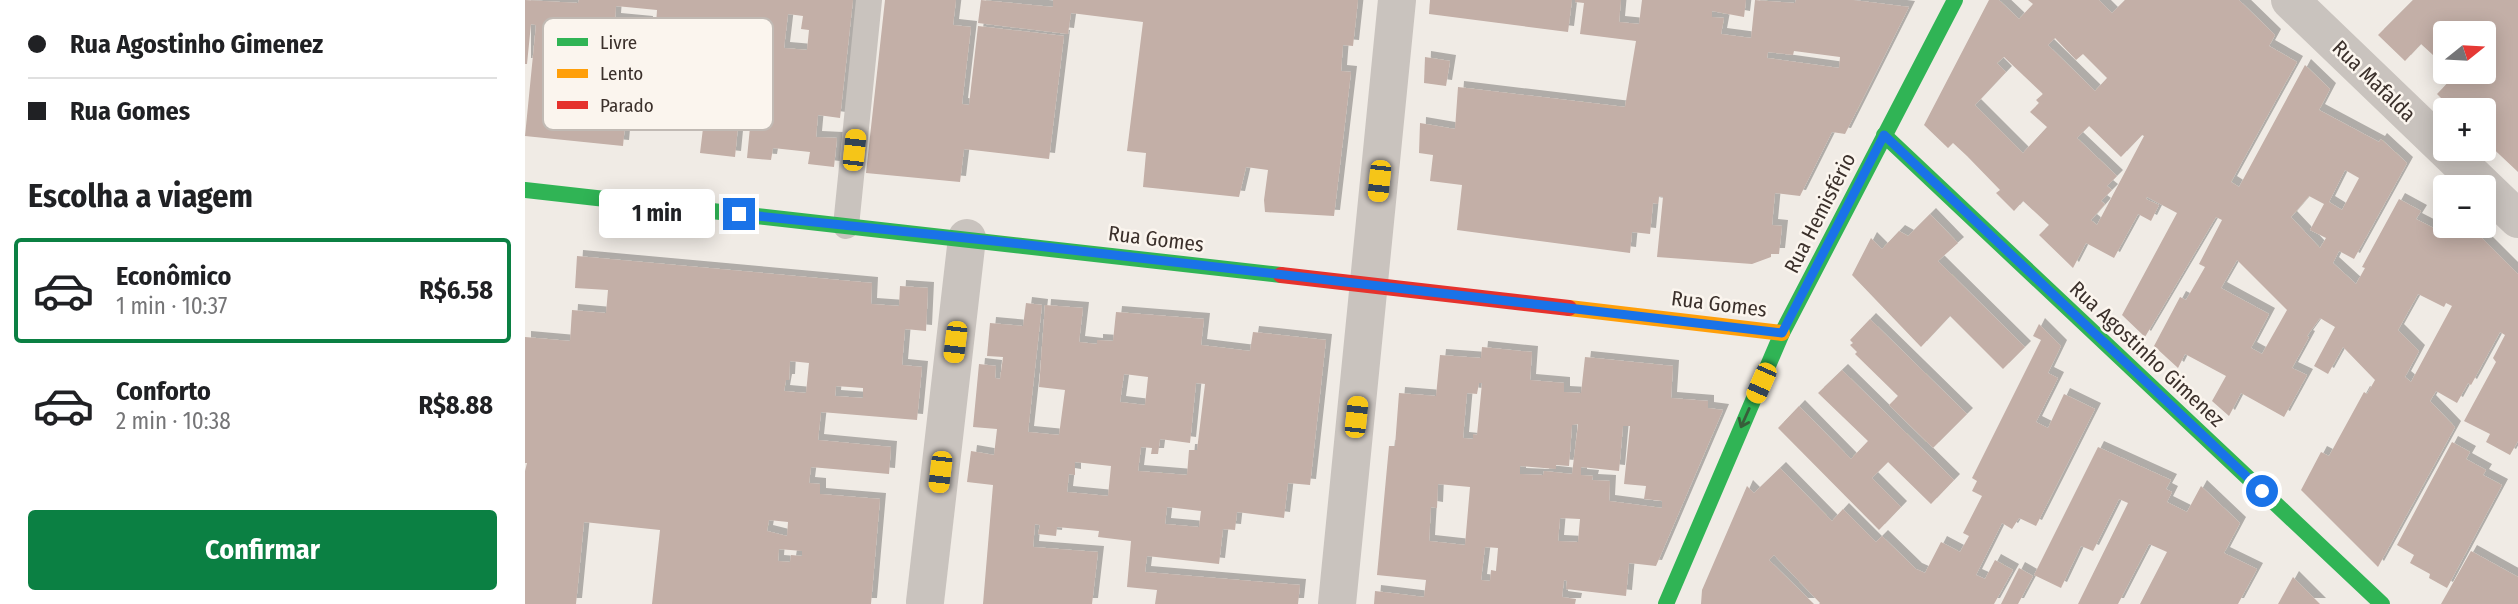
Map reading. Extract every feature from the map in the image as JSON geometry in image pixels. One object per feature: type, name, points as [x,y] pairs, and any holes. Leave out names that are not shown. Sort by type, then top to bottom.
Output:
[{"type":"street","points":[[1337,604],[1397,0]]},
{"type":"street","name":"Rua Hemisfério","points":[[1666,604],[1782,333],[1955,0]]},
{"type":"street","name":"Rua Mafalda","points":[[2290,0],[2518,219]]},
{"type":"street","name":"Rua Agostinho Gimenez","points":[[1884,135],[2382,604]]},
{"type":"street","name":"Rua Gomes","points":[[525,190],[967,238],[1782,333]]},
{"type":"street","points":[[925,602],[967,238]]},
{"type":"lane","points":[[846,226],[869,0]]},
{"type":"building","points":[[525,0],[578,3],[579,0],[853,0],[840,118],[818,115],[816,137],[837,138],[834,167],[808,164],[810,152],[773,148],[771,160],[747,158],[750,130],[773,130],[773,18],[656,18],[657,10],[616,6],[615,18],[543,18],[543,130],[624,130],[623,146],[525,136],[536,25],[531,24],[527,64]],"holes":[[[788,14],[803,16],[801,29],[809,30],[807,50],[784,48]]]},
{"type":"building","points":[[885,0],[956,0],[953,25],[971,27],[962,104],[969,105],[978,26],[1064,36],[1049,159],[964,149],[960,182],[866,173]]},
{"type":"building","points":[[981,0],[1053,7],[1053,0],[1358,0],[1353,46],[1343,45],[1341,71],[1351,72],[1334,216],[1265,212],[1268,170],[1246,167],[1239,197],[1143,187],[1146,153],[1127,151],[1143,22],[1071,13],[1068,34],[978,23]]},
{"type":"building","points":[[1430,0],[1572,0],[1568,32],[1429,14]]},
{"type":"building","points":[[1621,0],[1619,22],[1639,24],[1642,0],[1746,0],[1744,17],[1712,11],[1712,17],[1724,18],[1721,34],[1751,38],[1755,0],[1795,3],[1796,0],[1853,0],[1909,7],[1845,134],[1832,132],[1800,196],[1775,193],[1772,225],[1782,226],[1779,254],[1771,254],[1771,257],[1752,264],[1657,257],[1663,197],[1659,196],[1658,204],[1653,203],[1650,234],[1632,232],[1630,253],[1457,230],[1462,185],[1430,181],[1433,155],[1419,153],[1420,123],[1455,129],[1458,87],[1625,107],[1636,41],[1580,34],[1584,3],[1575,2]],"holes":[[[1794,51],[1840,57],[1839,68],[1767,58],[1768,52],[1793,55]]]},
{"type":"building","points":[[1989,0],[1999,0],[2019,19],[2033,4],[2028,0],[2099,0],[2112,13],[2125,0],[2239,0],[2275,35],[2269,46],[2297,62],[2231,182],[2239,187],[2305,65],[2330,89],[2319,110],[2379,142],[2381,139],[2407,163],[2354,259],[2339,251],[2333,263],[2356,284],[2365,268],[2362,267],[2399,199],[2421,211],[2416,219],[2433,228],[2433,238],[2482,238],[2518,274],[2518,441],[2510,455],[2486,442],[2490,434],[2464,421],[2496,362],[2493,358],[2505,335],[2500,332],[2471,385],[2468,383],[2457,403],[2436,391],[2430,401],[2455,427],[2378,567],[2301,490],[2321,452],[2329,456],[2364,392],[2367,394],[2375,380],[2343,347],[2328,374],[2314,366],[2335,327],[2320,318],[2307,336],[2309,337],[2292,368],[2307,375],[2284,417],[2241,393],[2229,416],[2212,401],[2226,376],[2185,354],[2178,368],[2154,346],[2180,297],[2186,300],[2205,267],[2199,264],[2222,220],[2216,217],[2145,337],[2122,315],[2177,213],[2147,197],[2146,199],[2159,205],[2151,221],[2138,214],[2114,258],[2086,243],[2073,268],[2039,235],[2049,225],[2023,201],[2014,211],[1996,193],[2000,190],[1967,156],[1953,143],[1948,148],[1924,125]],"holes":[[[2055,38],[2076,60],[2083,54],[2107,78],[2095,91],[2048,45]],[[2004,57],[2043,94],[2036,100],[2039,103],[2030,112],[2047,127],[2023,153],[1975,105],[2006,72],[1997,63]],[[2089,126],[2121,157],[2144,136],[2097,225],[2091,220],[2105,204],[2101,201],[2112,190],[2107,186],[2117,176],[2077,138]],[[2345,170],[2359,178],[2342,210],[2329,202]],[[2309,196],[2324,204],[2310,230],[2326,238],[2320,248],[2291,217]],[[2237,260],[2287,310],[2262,354],[2251,348],[2269,314],[2221,288]],[[2418,294],[2444,307],[2446,303],[2452,306],[2411,382],[2405,377],[2419,351],[2398,330]]]},
{"type":"building","points":[[2413,0],[2518,0],[2518,172],[2496,151],[2496,98],[2441,98],[2437,94],[2447,84],[2496,84],[2496,21],[2433,21],[2433,55],[2421,44],[2405,61],[2378,35]]},
{"type":"building","points":[[1425,57],[1450,61],[1446,86],[1424,83]]},
{"type":"building","points":[[703,130],[738,130],[735,157],[700,153]]},
{"type":"building","points":[[1930,214],[1958,243],[1938,261],[2025,347],[2003,369],[1950,316],[1921,347],[1852,275],[1871,238],[1882,249],[1899,231],[1908,236]]},
{"type":"building","points":[[577,256],[872,283],[871,304],[899,306],[900,286],[928,288],[926,331],[905,329],[902,365],[922,367],[917,420],[821,412],[818,440],[891,447],[889,474],[811,467],[809,483],[820,484],[820,494],[880,499],[871,604],[652,604],[660,530],[584,522],[576,604],[525,604],[525,337],[570,341],[572,310],[606,313],[608,290],[575,288]],"holes":[[[790,361],[809,363],[806,393],[784,391],[786,380],[789,380]],[[836,386],[863,388],[863,398],[835,396]],[[769,520],[788,522],[787,536],[767,531]],[[779,549],[802,551],[802,556],[791,555],[790,562],[778,561]]]},
{"type":"building","points":[[1026,303],[1042,305],[1028,432],[1059,435],[1065,390],[1039,387],[1045,305],[1083,308],[1079,342],[1097,344],[1097,340],[1113,341],[1116,312],[1204,319],[1201,345],[1250,351],[1253,332],[1326,340],[1310,485],[1288,483],[1284,518],[1237,512],[1235,530],[1223,529],[1219,564],[1147,556],[1145,572],[1300,585],[1298,604],[1155,604],[1157,590],[1127,587],[1131,541],[1098,537],[1099,531],[1057,527],[1056,536],[1038,534],[1040,525],[1035,524],[1033,547],[1098,552],[1092,604],[983,604],[993,485],[967,482],[971,451],[994,455],[997,429],[973,427],[979,364],[996,366],[995,378],[1000,379],[1003,357],[987,356],[990,323],[1023,326]],"holes":[[[1124,374],[1148,377],[1145,405],[1120,402]],[[1196,383],[1205,384],[1197,450],[1189,450],[1187,475],[1138,471],[1141,447],[1152,448],[1151,454],[1158,454],[1160,439],[1190,443]],[[1075,462],[1111,466],[1108,496],[1067,492],[1069,474],[1075,475]],[[1167,507],[1201,511],[1199,527],[1165,524]]]},
{"type":"building","points":[[1870,319],[1967,414],[1933,448],[1889,405],[1898,396],[1855,354],[1857,352],[1850,345],[1853,343],[1850,340]]},
{"type":"building","points":[[2039,324],[2061,346],[2048,373],[2058,378],[2036,422],[2048,428],[2064,394],[2095,409],[2036,526],[2019,518],[2012,529],[2002,523],[1976,575],[1985,579],[1995,560],[2013,570],[1994,604],[1819,604],[1774,555],[1769,560],[1814,604],[1701,604],[1702,590],[1747,486],[1754,493],[1780,468],[1832,521],[1843,509],[1876,542],[1882,536],[1916,569],[1925,573],[1941,542],[1960,552],[1969,536],[1963,533],[1982,496],[1972,491],[1977,481],[1972,478],[2041,340],[2033,336]]},
{"type":"building","points":[[1482,347],[1532,352],[1530,380],[1564,383],[1564,392],[1581,393],[1585,357],[1673,366],[1671,398],[1708,401],[1708,408],[1723,410],[1656,566],[1629,563],[1626,596],[1566,589],[1567,581],[1564,580],[1562,597],[1576,599],[1575,604],[1374,604],[1375,591],[1424,597],[1426,580],[1377,575],[1389,446],[1395,446],[1399,393],[1436,396],[1440,355],[1481,358]],"holes":[[[1479,383],[1482,383],[1477,435],[1473,434],[1473,439],[1463,438],[1467,393],[1477,394]],[[1578,424],[1572,474],[1544,471],[1543,475],[1520,474],[1520,466],[1556,469],[1556,465],[1569,466],[1572,425]],[[1623,426],[1630,426],[1624,484],[1646,486],[1644,499],[1662,501],[1662,508],[1609,501],[1610,481],[1592,480],[1593,476],[1581,475],[1581,467],[1619,471]],[[1438,484],[1470,487],[1465,545],[1429,541],[1431,507],[1437,508]],[[1560,518],[1580,519],[1578,542],[1558,541]],[[1485,547],[1498,548],[1496,571],[1491,570],[1490,581],[1481,580]]]},
{"type":"building","points":[[1842,370],[1954,480],[1931,504],[1888,462],[1872,478],[1901,507],[1879,530],[1778,428],[1799,406],[1851,459],[1868,441],[1818,393]]},
{"type":"building","points":[[2452,442],[2470,452],[2466,459],[2486,470],[2483,475],[2502,485],[2447,588],[2410,563],[2414,555],[2397,545]]},
{"type":"building","points":[[2098,447],[2171,480],[2166,489],[2172,492],[2167,502],[2187,512],[2201,486],[2240,523],[2224,553],[2257,569],[2238,604],[2140,604],[2167,552],[2149,544],[2118,604],[2078,604],[2128,503],[2119,499],[2093,551],[2081,546],[2061,588],[2034,575]]},
{"type":"building","points":[[2471,551],[2518,577],[2518,604],[2441,604]]},
{"type":"building","points":[[2019,568],[2033,576],[2018,604],[2001,604]]},
{"type":"building","points":[[2293,577],[2320,604],[2278,604]]},
{"type":"traffic: fast","points":[[1666,604],[1782,333],[1955,0]]},
{"type":"traffic: fast","points":[[1884,135],[2382,604]]},
{"type":"traffic: fast","points":[[525,190],[1281,275]]},
{"type":"traffic: slow","points":[[1569,308],[1782,333]]},
{"type":"traffic: jam","points":[[1281,275],[1569,308]]},
{"type":"route","points":[[739,214],[1782,333],[1884,135],[2262,491]]}]
